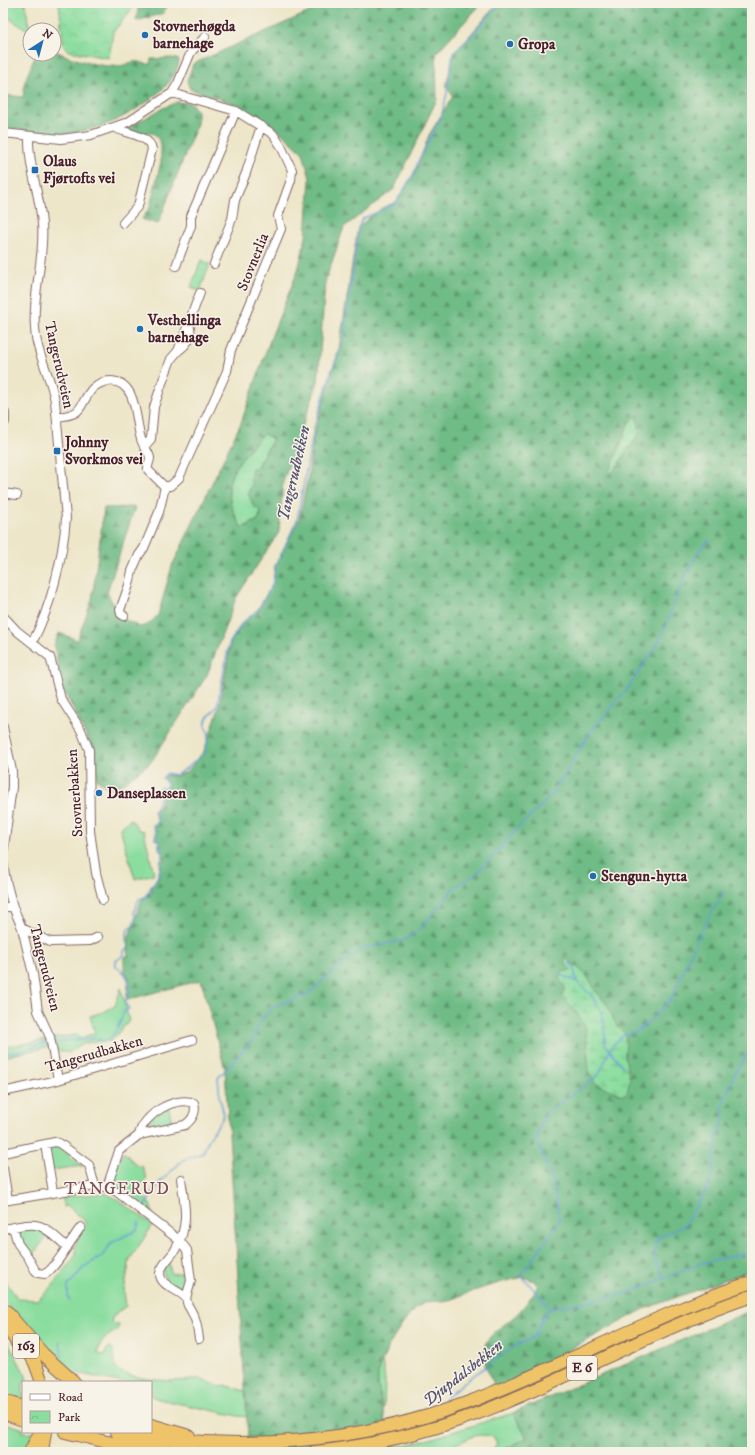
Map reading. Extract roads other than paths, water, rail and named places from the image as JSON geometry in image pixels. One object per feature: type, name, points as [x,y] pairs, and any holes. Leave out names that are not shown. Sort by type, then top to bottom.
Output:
[{"type":"highway","name":"E 6","points":[[123,1433],[168,1440],[268,1442],[326,1437],[376,1429],[425,1417],[506,1388],[685,1307],[752,1282]]},
{"type":"highway","name":"E 6","points":[[314,1452],[354,1447],[403,1436],[474,1415],[690,1320],[752,1296]]},
{"type":"highway","points":[[4,1312],[43,1354],[73,1381]]},
{"type":"highway","name":"163","points":[[4,1312],[35,1381]]},
{"type":"highway","name":"163","points":[[4,1312],[29,1351],[42,1381]]},
{"type":"highway","points":[[3,1402],[22,1407]]},
{"type":"highway","points":[[3,1413],[22,1421]]},
{"type":"highway","points":[[3,1419],[22,1421]]},
{"type":"highway","points":[[152,1425],[211,1442]]},
{"type":"highway","points":[[30,1452],[40,1433]]},
{"type":"highway","points":[[37,1452],[40,1433]]},
{"type":"highway","points":[[40,1433],[42,1452]]},
{"type":"highway","points":[[70,1433],[119,1444],[171,1452]]},
{"type":"street","points":[[3,133],[29,137],[61,139],[91,135],[115,128],[139,116],[172,93],[191,52],[205,37]]},
{"type":"street","name":"Stovnerlia","points":[[165,487],[172,485],[180,478],[227,371],[231,350],[281,229],[278,216],[291,180],[292,170],[281,146],[273,134],[261,126],[236,111],[172,93]]},
{"type":"street","points":[[176,266],[191,226],[191,216],[236,111]]},
{"type":"street","points":[[214,264],[232,219],[235,200],[246,173],[261,126]]},
{"type":"street","points":[[115,128],[146,139],[151,143],[152,149],[138,206],[123,223]]},
{"type":"street","name":"Tangerudveien","points":[[29,137],[29,153],[42,229],[35,305],[35,329],[37,342],[52,386],[57,417],[65,502],[65,530],[52,592],[41,624],[32,643]]},
{"type":"street","points":[[178,351],[200,293]]},
{"type":"street","points":[[144,447],[151,439],[155,402],[171,359],[188,342],[191,333],[190,328]]},
{"type":"street","points":[[57,417],[72,415],[78,412],[92,389],[99,384],[108,381],[117,382],[127,389],[132,398],[140,438],[150,457],[148,470],[160,484],[165,487],[159,512],[131,574],[130,582],[120,610],[121,614],[124,616]]},
{"type":"street","points":[[3,422],[5,422],[4,413]]},
{"type":"street","points":[[3,493],[17,495]]},
{"type":"street","name":"Stovnerbakken","points":[[3,616],[32,643],[50,657],[61,699],[81,730],[89,750],[90,831],[96,874],[103,900]]},
{"type":"street","points":[[3,727],[12,771],[12,787],[3,854]]},
{"type":"street","name":"Tangerudveien","points":[[3,862],[13,907],[22,928],[33,974],[38,1011],[50,1037],[58,1080]]},
{"type":"street","points":[[3,907],[13,907]]},
{"type":"street","points":[[22,928],[43,940],[50,942],[90,941],[98,937]]},
{"type":"street","name":"Tangerudbakken","points":[[3,1092],[58,1080],[192,1040]]},
{"type":"street","points":[[107,1187],[119,1151],[139,1135],[185,1125],[190,1122],[195,1110],[194,1103],[185,1101],[158,1109],[145,1122],[140,1129],[139,1135]]},
{"type":"street","points":[[3,1153],[45,1144],[59,1143],[89,1165],[95,1186]]},
{"type":"street","points":[[45,1144],[53,1192]]},
{"type":"street","points":[[3,1171],[6,1201],[95,1186],[107,1187],[129,1199],[179,1240],[187,1250],[191,1281],[186,1298],[188,1306],[194,1314],[197,1322],[199,1339]]},
{"type":"street","points":[[182,1179],[186,1217],[185,1228],[176,1249],[161,1269],[160,1275],[162,1281],[186,1298]]},
{"type":"street","points":[[3,1229],[29,1224],[42,1226],[66,1246]]},
{"type":"street","points":[[13,1227],[18,1244],[28,1257],[35,1270],[38,1273],[45,1274],[54,1267],[66,1246],[81,1227]]},
{"type":"waterway","name":"Tangerudbekken","points":[[56,1043],[95,1038],[104,1042],[112,1036],[117,1029],[124,1011],[129,1009],[125,1002],[128,997],[130,987],[129,982],[124,973],[116,967],[116,961],[124,955],[124,951],[128,947],[126,938],[128,929],[132,927],[136,918],[134,913],[139,899],[145,897],[157,878],[160,870],[163,851],[160,851],[159,841],[155,839],[156,832],[153,826],[158,822],[158,818],[154,813],[161,794],[158,792],[160,787],[164,788],[168,784],[162,778],[167,773],[176,775],[187,768],[205,752],[209,734],[205,726],[207,718],[217,707],[229,644],[242,623],[259,609],[273,583],[276,565],[297,520],[314,428],[332,369],[343,344],[359,227],[362,219],[395,204],[414,173],[419,159],[441,118],[447,93],[453,52],[470,38],[493,11],[504,3]]},
{"type":"waterway","points":[[145,1206],[158,1184],[183,1160],[203,1153],[209,1138],[224,1116],[218,1078],[252,1041],[260,1021],[274,1006],[308,994],[339,966],[361,949],[405,940],[419,930],[454,888],[478,872],[519,827],[552,795],[589,734],[628,688],[660,640],[684,578],[700,549],[709,540]]},
{"type":"waterway","points":[[550,1308],[521,1275],[560,1221],[552,1180],[537,1141],[541,1122],[548,1111],[598,1076],[612,1046],[622,1036],[636,1032],[651,1020],[671,999],[699,935],[724,891]]},
{"type":"waterway","points":[[752,949],[748,971],[752,975]]},
{"type":"waterway","points":[[569,962],[574,969],[577,982]]},
{"type":"waterway","points":[[561,975],[577,982],[591,995],[600,1009],[604,1021],[605,1044],[623,1067]]},
{"type":"waterway","points":[[597,1022],[604,1021]]},
{"type":"waterway","name":"Tangerudbekken","points":[[3,1053],[18,1052],[48,1043]]},
{"type":"waterway","points":[[664,1278],[654,1258],[656,1239],[685,1225],[711,1182],[716,1140],[724,1119],[722,1106],[734,1075],[752,1046]]},
{"type":"waterway","points":[[70,1301],[68,1297],[68,1286],[84,1267],[104,1255],[111,1243],[137,1230],[139,1222]]},
{"type":"waterway","points":[[550,1308],[592,1301],[630,1292],[702,1263],[752,1252]]},
{"type":"waterway","name":"Djupdalsbekken","points":[[434,1408],[463,1383],[514,1347],[535,1336],[544,1315],[550,1308]]},
{"type":"waterway","points":[[60,1341],[62,1357]]},
{"type":"waterway","name":"Djupdalsbekken","points":[[384,1452],[392,1444]]},
{"type":"place","name":"Stovnerhøgda barnehage","points":[[145,35]]},
{"type":"place","name":"Gropa","points":[[510,44]]},
{"type":"place","name":"Olaus Fjørtofts vei","points":[[35,170]]},
{"type":"place","name":"Vesthellinga barnehage","points":[[140,329]]},
{"type":"place","name":"Johnny Svorkmos vei","points":[[57,451]]},
{"type":"place","name":"Danseplassen","points":[[99,793]]},
{"type":"place","name":"Stengun-hytta","points":[[593,876]]},
{"type":"district","name":"TANGERUD","points":[[117,1189]]}]
